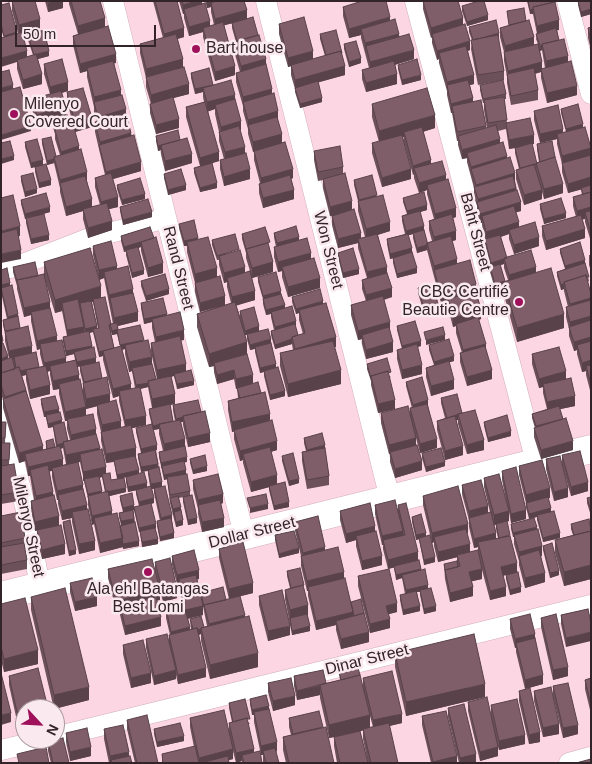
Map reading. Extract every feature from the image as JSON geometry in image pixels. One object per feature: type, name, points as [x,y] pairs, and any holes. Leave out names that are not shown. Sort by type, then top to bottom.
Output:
[{"type":"street","name":"Rand Street","points":[[113,1],[244,535]]},
{"type":"street","name":"Won Street","points":[[266,1],[390,499]]},
{"type":"street","name":"Baht Street","points":[[415,1],[536,462]]},
{"type":"street","points":[[567,1],[591,94]]},
{"type":"street","points":[[1,270],[15,267],[87,239],[166,218]]},
{"type":"street","name":"Milenyo Street","points":[[1,409],[25,506],[40,586]]},
{"type":"street","name":"Dollar Street","points":[[1,596],[591,448]]},
{"type":"street","name":"Dinar Street","points":[[65,735],[591,605]]},
{"type":"street","points":[[1,750],[15,747]]},
{"type":"street","points":[[569,763],[591,757]]},
{"type":"building","points":[[12,1],[35,1],[40,19],[19,25]]},
{"type":"building","points":[[71,1],[100,1],[105,18],[78,26]]},
{"type":"building","points":[[155,1],[177,1],[184,28],[164,34]]},
{"type":"building","points":[[182,1],[196,1],[183,5]]},
{"type":"building","points":[[216,1],[244,1],[247,10],[215,19],[211,3]]},
{"type":"building","points":[[362,1],[386,1],[390,17],[349,29],[343,7]]},
{"type":"building","points":[[423,1],[458,1],[463,18],[431,28]]},
{"type":"building","points":[[484,1],[488,15],[467,22],[462,6]]},
{"type":"building","points":[[528,1],[554,2],[533,7],[530,10]]},
{"type":"building","points":[[578,1],[591,1],[591,9],[581,12]]},
{"type":"building","points":[[555,2],[559,20],[537,26],[533,7]]},
{"type":"building","points":[[9,3],[17,32],[4,36],[1,24],[1,5]]},
{"type":"building","points":[[205,3],[210,21],[189,27],[184,9]]},
{"type":"building","points":[[524,8],[526,21],[509,25],[507,11]]},
{"type":"building","points":[[253,17],[258,35],[237,41],[232,23]]},
{"type":"building","points":[[304,17],[313,51],[288,58],[279,24]]},
{"type":"building","points":[[395,19],[399,34],[365,43],[361,29]]},
{"type":"building","points":[[496,20],[499,33],[473,40],[469,27]]},
{"type":"building","points":[[529,20],[534,37],[505,46],[500,28]]},
{"type":"building","points":[[223,22],[235,66],[215,72],[203,28]]},
{"type":"building","points":[[465,24],[470,41],[437,51],[432,34]]},
{"type":"building","points":[[108,26],[116,54],[80,64],[73,36]]},
{"type":"building","points":[[591,27],[591,41],[588,28]]},
{"type":"building","points":[[556,28],[559,40],[540,46],[536,34]]},
{"type":"building","points":[[44,30],[49,51],[34,55],[28,35]]},
{"type":"building","points":[[336,30],[342,53],[341,51],[326,55],[320,34]]},
{"type":"building","points":[[22,32],[27,51],[1,58],[1,38]]},
{"type":"building","points":[[176,34],[183,59],[146,69],[140,44]]},
{"type":"building","points":[[409,34],[414,50],[370,62],[366,46]]},
{"type":"building","points":[[259,35],[266,59],[241,66],[234,42]]},
{"type":"building","points":[[498,35],[504,71],[478,75],[471,40]]},
{"type":"building","points":[[564,39],[568,56],[546,61],[542,44]]},
{"type":"building","points":[[356,41],[361,58],[349,62],[344,44]]},
{"type":"building","points":[[538,44],[542,62],[508,71],[504,52]]},
{"type":"building","points":[[466,46],[474,75],[447,82],[439,53]]},
{"type":"building","points":[[341,51],[345,66],[295,80],[291,65]]},
{"type":"building","points":[[36,54],[42,74],[23,80],[17,60]]},
{"type":"building","points":[[62,59],[68,82],[50,87],[44,64]]},
{"type":"building","points":[[417,59],[421,75],[402,80],[398,65]]},
{"type":"building","points":[[113,61],[121,90],[94,97],[87,68]]},
{"type":"building","points":[[394,61],[397,74],[366,83],[362,70]]},
{"type":"building","points":[[571,61],[577,86],[547,93],[541,69]]},
{"type":"building","points":[[266,64],[272,89],[243,97],[236,73]]},
{"type":"building","points":[[184,67],[189,84],[151,95],[146,77]]},
{"type":"building","points":[[209,68],[213,85],[195,89],[191,73]]},
{"type":"building","points":[[534,68],[538,90],[511,96],[507,74]]},
{"type":"building","points":[[9,70],[13,85],[1,88],[1,72]]},
{"type":"building","points":[[231,80],[235,95],[207,102],[203,88]]},
{"type":"building","points":[[468,80],[473,98],[451,104],[447,85]]},
{"type":"building","points":[[503,80],[506,94],[483,99],[480,85]]},
{"type":"building","points":[[318,81],[322,98],[300,104],[295,88]]},
{"type":"building","name":"Milenyo Covered Court","points":[[20,87],[31,126],[1,135],[1,92]]},
{"type":"building","points":[[83,88],[92,118],[75,123],[67,92]]},
{"type":"building","points":[[427,88],[435,115],[379,131],[372,104]]},
{"type":"building","points":[[61,91],[66,106],[37,115],[32,99]]},
{"type":"building","points":[[274,93],[278,111],[248,120],[243,102]]},
{"type":"building","points":[[122,95],[126,109],[98,117],[94,102]]},
{"type":"building","points":[[173,97],[179,119],[156,125],[150,104]]},
{"type":"building","points":[[504,97],[507,120],[488,123],[484,100]]},
{"type":"building","points":[[235,99],[241,121],[221,127],[215,105]]},
{"type":"building","points":[[481,100],[486,126],[457,132],[452,106]]},
{"type":"building","points":[[205,102],[219,152],[200,158],[186,107]]},
{"type":"building","points":[[578,104],[583,124],[566,129],[561,109]]},
{"type":"building","points":[[558,105],[563,129],[540,134],[534,111]]},
{"type":"building","points":[[126,114],[131,133],[100,142],[95,122]]},
{"type":"building","points":[[67,115],[69,125],[55,129],[52,119]]},
{"type":"building","points":[[277,117],[282,134],[253,142],[248,125]]},
{"type":"building","points":[[530,118],[534,135],[509,140],[506,123]]},
{"type":"building","points":[[73,124],[79,146],[61,152],[55,130]]},
{"type":"building","points":[[496,125],[500,139],[462,150],[458,136]]},
{"type":"building","points":[[239,126],[245,147],[225,152],[219,132]]},
{"type":"building","points":[[422,127],[431,160],[413,166],[404,132]]},
{"type":"building","points":[[585,127],[591,148],[562,156],[557,134]]},
{"type":"building","points":[[178,130],[180,140],[158,146],[156,136]]},
{"type":"building","points":[[134,135],[141,162],[106,172],[99,145]]},
{"type":"building","points":[[402,135],[411,169],[382,178],[372,143]]},
{"type":"building","points":[[51,137],[56,156],[54,159],[47,161],[42,139]]},
{"type":"building","points":[[187,138],[192,154],[165,161],[161,145]]},
{"type":"building","points":[[37,139],[43,160],[31,163],[25,142]]},
{"type":"building","points":[[10,141],[14,156],[1,159],[1,143]]},
{"type":"building","points":[[552,141],[555,157],[540,162],[537,144]]},
{"type":"building","points":[[285,142],[293,169],[261,178],[254,151]]},
{"type":"building","points":[[503,142],[507,156],[471,167],[467,153]]},
{"type":"building","points":[[532,143],[537,164],[520,168],[515,148]]},
{"type":"building","points":[[340,146],[343,167],[318,172],[314,151]]},
{"type":"building","points":[[81,149],[87,172],[60,180],[54,157]]},
{"type":"building","points":[[246,153],[250,169],[224,177],[220,160]]},
{"type":"building","points":[[591,155],[591,177],[568,184],[562,163]]},
{"type":"building","points":[[510,157],[515,173],[476,185],[471,169]]},
{"type":"building","points":[[555,157],[563,184],[544,189],[536,163]]},
{"type":"building","points":[[442,161],[446,175],[419,183],[414,168]]},
{"type":"building","points":[[212,163],[217,183],[200,188],[194,168]]},
{"type":"building","points":[[46,164],[51,180],[39,183],[35,167]]},
{"type":"building","points":[[534,164],[542,190],[524,195],[516,170]]},
{"type":"building","points":[[181,169],[186,185],[168,190],[164,174]]},
{"type":"building","points":[[33,173],[37,189],[25,192],[21,176]]},
{"type":"building","points":[[111,173],[118,197],[101,202],[95,178]]},
{"type":"building","points":[[345,173],[352,201],[330,207],[323,179]]},
{"type":"building","points":[[290,175],[294,190],[263,198],[259,184]]},
{"type":"building","points":[[372,175],[377,195],[359,200],[354,180]]},
{"type":"building","points":[[85,176],[92,199],[66,207],[60,183]]},
{"type":"building","points":[[513,176],[516,188],[478,199],[474,187]]},
{"type":"building","points":[[140,178],[145,194],[122,200],[117,185]]},
{"type":"building","points":[[448,179],[456,208],[435,214],[427,185]]},
{"type":"building","points":[[591,185],[591,192],[583,194],[581,188]]},
{"type":"building","points":[[517,190],[521,202],[480,214],[477,202]]},
{"type":"building","points":[[424,192],[427,205],[407,211],[403,198]]},
{"type":"building","points":[[591,192],[591,207],[577,211],[573,197]]},
{"type":"building","points":[[46,193],[50,207],[25,214],[21,200]]},
{"type":"building","points":[[13,195],[20,226],[2,231],[1,198]]},
{"type":"building","points":[[383,195],[390,222],[366,229],[358,201]]},
{"type":"building","points":[[561,198],[566,213],[544,219],[540,204]]},
{"type":"building","points":[[148,199],[152,212],[123,220],[120,207]]},
{"type":"building","points":[[107,203],[112,221],[88,228],[83,209]]},
{"type":"building","points":[[514,206],[519,222],[486,232],[482,216]]},
{"type":"building","points":[[354,209],[361,233],[338,239],[332,216]]},
{"type":"building","points":[[420,211],[424,226],[406,231],[402,216]]},
{"type":"building","points":[[591,211],[591,233],[585,212]]},
{"type":"building","points":[[44,214],[49,235],[31,239],[26,218]]},
{"type":"building","points":[[452,214],[456,231],[434,237],[429,221]]},
{"type":"building","points":[[581,215],[585,229],[546,241],[542,226]]},
{"type":"building","points":[[194,220],[198,238],[184,241],[179,224]]},
{"type":"building","points":[[535,222],[539,237],[514,245],[509,230]]},
{"type":"building","points":[[296,226],[299,237],[277,243],[274,233]]},
{"type":"building","points":[[150,227],[154,238],[124,247],[121,236]]},
{"type":"building","points":[[265,227],[270,242],[246,249],[242,234]]},
{"type":"building","points":[[17,229],[21,250],[1,254],[1,233]]},
{"type":"building","points":[[424,230],[428,245],[427,243],[427,245],[417,248],[413,233]]},
{"type":"building","points":[[235,234],[239,249],[217,256],[212,240]]},
{"type":"building","points":[[377,234],[387,267],[367,272],[358,239]]},
{"type":"building","points":[[408,234],[412,248],[390,254],[387,239]]},
{"type":"building","points":[[500,235],[507,258],[491,263],[485,239]]},
{"type":"building","points":[[451,236],[457,259],[434,266],[427,243]]},
{"type":"building","points":[[156,237],[163,263],[148,268],[141,242]]},
{"type":"building","points":[[208,237],[217,268],[195,274],[187,242]]},
{"type":"building","points":[[307,238],[311,253],[278,262],[274,247]]},
{"type":"building","points":[[111,241],[117,266],[99,270],[93,246]]},
{"type":"building","points":[[580,242],[585,260],[565,266],[560,249]]},
{"type":"building","points":[[268,243],[273,262],[252,268],[246,249]]},
{"type":"building","points":[[138,247],[144,270],[132,273],[126,250]]},
{"type":"building","points":[[90,248],[101,286],[55,300],[44,262]]},
{"type":"building","points":[[353,248],[359,269],[343,273],[338,253]]},
{"type":"building","points":[[240,250],[245,267],[224,273],[219,256]]},
{"type":"building","points":[[531,250],[536,267],[509,275],[504,258]]},
{"type":"building","points":[[412,252],[417,268],[397,274],[393,258]]},
{"type":"building","points":[[314,258],[320,278],[288,287],[282,267]]},
{"type":"building","points":[[470,260],[476,284],[441,294],[434,270]]},
{"type":"building","points":[[35,262],[38,276],[17,281],[13,267]]},
{"type":"building","points":[[585,263],[589,277],[586,277],[586,275],[564,282],[561,285],[557,272]]},
{"type":"building","points":[[500,264],[505,281],[495,284],[490,267]]},
{"type":"building","points":[[128,266],[133,289],[109,295],[104,272]]},
{"type":"building","points":[[7,268],[10,283],[1,285],[1,270]]},
{"type":"building","points":[[551,268],[564,314],[517,328],[504,282]]},
{"type":"building","points":[[250,271],[255,291],[232,297],[227,278]]},
{"type":"building","points":[[276,272],[281,291],[263,296],[258,277]]},
{"type":"building","points":[[387,273],[392,288],[366,295],[362,280]]},
{"type":"building","points":[[44,274],[50,302],[24,308],[17,280]]},
{"type":"building","points":[[165,274],[169,289],[146,296],[141,281]]},
{"type":"building","points":[[586,275],[591,298],[570,304],[564,282]]},
{"type":"building","points":[[220,276],[225,296],[200,303],[195,283]]},
{"type":"building","points":[[433,284],[438,304],[424,309],[418,288]]},
{"type":"building","points":[[12,285],[18,314],[8,317],[1,288]]},
{"type":"building","points":[[320,289],[323,301],[296,309],[292,297]]},
{"type":"building","points":[[476,291],[481,310],[453,318],[448,299]]},
{"type":"building","points":[[133,293],[138,312],[114,318],[110,298]]},
{"type":"building","points":[[281,294],[285,305],[266,310],[263,299]]},
{"type":"building","points":[[383,296],[390,322],[358,331],[351,305]]},
{"type":"building","points":[[105,297],[114,348],[99,352],[93,329],[99,328],[93,299]]},
{"type":"building","points":[[163,298],[167,314],[144,319],[141,303]]},
{"type":"building","points":[[78,299],[84,327],[67,330],[62,303]]},
{"type":"building","points":[[591,300],[591,316],[570,322],[566,307]]},
{"type":"building","points":[[91,301],[97,326],[85,329],[80,303]]},
{"type":"building","points":[[235,302],[247,342],[209,354],[197,314]]},
{"type":"building","points":[[326,303],[336,337],[295,349],[292,337],[305,333],[299,310]]},
{"type":"building","points":[[292,306],[296,321],[275,327],[271,312]]},
{"type":"building","points":[[254,307],[259,326],[245,331],[240,311]]},
{"type":"building","points":[[50,308],[57,336],[37,341],[31,312]]},
{"type":"building","points":[[180,312],[184,330],[156,337],[152,319]]},
{"type":"building","points":[[18,316],[20,328],[5,331],[3,320]]},
{"type":"building","points":[[478,317],[486,344],[463,350],[456,324]]},
{"type":"building","points":[[591,320],[591,337],[574,342],[569,327]]},
{"type":"building","points":[[415,321],[421,341],[402,346],[397,326]]},
{"type":"building","points":[[117,323],[118,329],[112,331],[110,324]]},
{"type":"building","points":[[295,324],[298,335],[275,345],[271,331]]},
{"type":"building","points":[[140,325],[144,340],[120,345],[117,330]]},
{"type":"building","points":[[28,326],[32,346],[9,351],[5,332]]},
{"type":"building","points":[[389,327],[393,342],[366,350],[362,335]]},
{"type":"building","points":[[443,327],[445,335],[426,340],[424,332]]},
{"type":"building","points":[[268,329],[271,339],[250,345],[247,334]]},
{"type":"building","points":[[89,331],[92,346],[66,351],[63,337]]},
{"type":"building","points":[[180,336],[186,364],[157,370],[151,343]]},
{"type":"building","points":[[449,339],[454,356],[434,362],[429,345]]},
{"type":"building","points":[[62,340],[66,358],[44,363],[40,344]]},
{"type":"building","points":[[148,340],[152,357],[129,362],[125,345]]},
{"type":"building","points":[[333,341],[341,370],[288,384],[280,353]]},
{"type":"building","points":[[591,341],[591,360],[582,363],[577,345]]},
{"type":"building","points":[[1,343],[3,343],[8,356],[1,359]]},
{"type":"building","points":[[271,343],[276,364],[260,368],[255,347]]},
{"type":"building","points":[[417,344],[422,365],[402,370],[397,350]]},
{"type":"building","points":[[121,346],[131,384],[113,389],[103,351]]},
{"type":"building","points":[[485,346],[492,370],[467,377],[460,353]]},
{"type":"building","points":[[94,347],[96,358],[77,362],[74,352]]},
{"type":"building","points":[[559,347],[566,371],[539,379],[532,354]]},
{"type":"building","points":[[36,352],[39,367],[20,371],[19,367],[16,368],[14,357]]},
{"type":"building","points":[[247,354],[253,375],[236,379],[234,370],[217,375],[214,363]]},
{"type":"building","points":[[12,357],[15,369],[1,373],[1,361]]},
{"type":"building","points":[[387,358],[391,372],[388,373],[388,371],[371,376],[371,378],[367,364]]},
{"type":"building","points":[[76,360],[79,375],[53,381],[50,366]]},
{"type":"building","points":[[449,361],[454,380],[431,386],[426,368]]},
{"type":"building","points":[[99,362],[102,378],[84,382],[80,366]]},
{"type":"building","points":[[152,364],[156,379],[148,381],[149,383],[136,385],[132,368]]},
{"type":"building","points":[[591,365],[591,384],[586,366]]},
{"type":"building","points":[[46,366],[50,385],[30,390],[26,370]]},
{"type":"building","points":[[19,367],[26,390],[5,397],[1,385],[1,373]]},
{"type":"building","points":[[278,367],[285,391],[270,395],[264,371]]},
{"type":"building","points":[[191,370],[194,381],[177,384],[174,374]]},
{"type":"building","points":[[388,371],[395,400],[378,404],[371,376]]},
{"type":"building","points":[[171,376],[175,394],[152,399],[148,381]]},
{"type":"building","points":[[107,377],[110,394],[86,399],[83,383]]},
{"type":"building","points":[[422,377],[428,400],[413,405],[406,382]]},
{"type":"building","points":[[571,378],[575,396],[547,402],[543,384]]},
{"type":"building","points":[[80,379],[86,407],[65,412],[59,384]]},
{"type":"building","points":[[258,382],[261,393],[240,398],[237,388]]},
{"type":"building","points":[[140,387],[146,416],[125,420],[119,391]]},
{"type":"building","points":[[26,391],[43,446],[19,453],[3,399]]},
{"type":"building","points":[[265,392],[270,414],[232,422],[228,401]]},
{"type":"building","points":[[457,394],[462,413],[447,418],[441,398]]},
{"type":"building","points":[[55,396],[59,409],[44,412],[41,399]]},
{"type":"building","points":[[116,400],[121,421],[102,425],[97,405]]},
{"type":"building","points":[[198,400],[201,412],[176,419],[173,405]]},
{"type":"building","points":[[170,404],[173,421],[153,426],[149,409]]},
{"type":"building","points":[[427,404],[437,439],[420,444],[410,408]]},
{"type":"building","points":[[408,406],[416,438],[389,445],[381,413]]},
{"type":"building","points":[[559,406],[563,419],[536,426],[532,414]]},
{"type":"building","points":[[475,410],[484,440],[467,445],[458,414]]},
{"type":"building","points":[[205,411],[210,433],[188,438],[183,416]]},
{"type":"building","points":[[60,412],[62,420],[48,424],[46,415]]},
{"type":"building","points":[[93,414],[96,429],[71,435],[67,419]]},
{"type":"building","points":[[507,415],[511,431],[488,438],[484,422]]},
{"type":"building","points":[[455,416],[463,446],[445,451],[437,421]]},
{"type":"building","points":[[566,418],[573,441],[541,450],[534,428]]},
{"type":"building","points":[[180,420],[185,439],[164,444],[159,424]]},
{"type":"building","points":[[272,420],[277,441],[240,451],[234,430]]},
{"type":"building","points":[[1,422],[6,422],[5,438],[1,438]]},
{"type":"building","points":[[64,422],[68,441],[57,445],[53,425]]},
{"type":"building","points":[[152,424],[157,445],[141,449],[136,428]]},
{"type":"building","points":[[131,425],[136,448],[106,454],[101,432]]},
{"type":"building","points":[[322,433],[325,445],[307,450],[304,438]]},
{"type":"building","points":[[96,434],[100,448],[66,455],[63,442]]},
{"type":"building","points":[[53,439],[55,447],[47,449],[46,441]]},
{"type":"building","points":[[1,443],[10,443],[9,460],[1,460]]},
{"type":"building","points":[[417,445],[422,461],[395,469],[390,452]]},
{"type":"building","points":[[60,446],[63,459],[28,467],[25,454]]},
{"type":"building","points":[[185,446],[187,457],[161,463],[159,452]]},
{"type":"building","points":[[270,447],[277,475],[251,482],[243,454]]},
{"type":"building","points":[[325,448],[329,476],[307,480],[302,452]]},
{"type":"building","points":[[441,448],[445,462],[426,467],[422,453]]},
{"type":"building","points":[[102,449],[106,467],[83,472],[80,454]]},
{"type":"building","points":[[155,450],[158,464],[141,467],[138,454]]},
{"type":"building","points":[[580,451],[588,482],[571,487],[562,455]]},
{"type":"building","points":[[293,453],[299,479],[289,481],[282,456]]},
{"type":"building","points":[[205,455],[207,466],[193,470],[190,459]]},
{"type":"building","points":[[135,456],[139,470],[117,475],[114,460]]},
{"type":"building","points":[[560,456],[568,488],[554,492],[546,459]]},
{"type":"building","points":[[542,460],[550,488],[526,495],[519,466]]},
{"type":"building","points":[[184,461],[186,470],[164,475],[162,466]]},
{"type":"building","points":[[78,462],[83,485],[57,491],[52,468]]},
{"type":"building","points":[[14,464],[19,492],[1,495],[1,466]]},
{"type":"building","points":[[48,465],[53,492],[36,496],[30,470]]},
{"type":"building","points":[[159,467],[162,482],[151,484],[148,470]]},
{"type":"building","points":[[516,467],[526,510],[511,514],[502,471]]},
{"type":"building","points":[[144,472],[147,483],[128,487],[126,477]]},
{"type":"building","points":[[110,473],[111,480],[124,478],[126,488],[106,492],[102,474]]},
{"type":"building","points":[[187,474],[190,491],[170,495],[167,477]]},
{"type":"building","points":[[218,474],[223,494],[198,500],[193,480]]},
{"type":"building","points":[[499,474],[509,511],[494,515],[484,478]]},
{"type":"building","points":[[99,476],[102,491],[88,494],[84,479]]},
{"type":"building","points":[[481,480],[488,506],[469,511],[462,485]]},
{"type":"building","points":[[285,482],[289,502],[274,506],[269,486]]},
{"type":"building","points":[[151,486],[154,498],[139,502],[136,490]]},
{"type":"building","points":[[165,486],[172,515],[161,518],[154,488]]},
{"type":"building","points":[[458,486],[468,524],[432,533],[423,496]]},
{"type":"building","points":[[83,489],[87,505],[62,511],[58,495]]},
{"type":"building","points":[[108,491],[112,511],[92,516],[88,496]]},
{"type":"building","points":[[132,493],[134,505],[123,508],[120,496]]},
{"type":"building","points":[[266,494],[268,504],[250,508],[247,498]]},
{"type":"building","points":[[54,495],[59,516],[35,522],[31,501]]},
{"type":"building","points":[[192,495],[197,518],[188,520],[183,497]]},
{"type":"building","points":[[178,496],[181,507],[173,509],[170,498]]},
{"type":"building","points":[[548,497],[551,508],[529,514],[526,503]]},
{"type":"building","points":[[591,497],[591,511],[587,498]]},
{"type":"building","points":[[220,500],[224,518],[202,522],[198,505]]},
{"type":"building","points":[[395,500],[403,531],[382,536],[375,505]]},
{"type":"building","points":[[151,503],[156,524],[139,528],[134,507]]},
{"type":"building","points":[[370,503],[375,526],[346,534],[340,511]]},
{"type":"building","points":[[406,503],[418,552],[388,560],[383,540],[405,535],[398,505]]},
{"type":"building","points":[[88,509],[95,541],[79,544],[72,512]]},
{"type":"building","points":[[133,510],[134,519],[121,521],[119,513]]},
{"type":"building","points":[[181,510],[183,520],[176,522],[174,512]]},
{"type":"building","points":[[554,511],[560,533],[543,538],[537,515]]},
{"type":"building","points":[[21,512],[25,538],[1,543],[1,516]]},
{"type":"building","points":[[491,512],[496,533],[474,539],[469,518]]},
{"type":"building","points":[[117,513],[123,538],[100,543],[94,518]]},
{"type":"building","points":[[421,514],[426,533],[416,535],[412,517]]},
{"type":"building","points":[[318,516],[325,547],[303,553],[295,522]]},
{"type":"building","points":[[171,518],[174,533],[160,537],[157,521]]},
{"type":"building","points":[[534,518],[537,527],[513,533],[511,524]]},
{"type":"building","points":[[589,519],[591,531],[574,535],[571,524]]},
{"type":"building","points":[[70,520],[76,550],[69,551],[63,522]]},
{"type":"building","points":[[507,521],[510,535],[499,538],[496,524]]},
{"type":"building","points":[[135,522],[139,541],[123,544],[120,526]]},
{"type":"building","points":[[61,525],[65,544],[42,550],[37,530]]},
{"type":"building","points":[[155,528],[158,539],[142,542],[140,531]]},
{"type":"building","points":[[466,529],[470,544],[438,552],[434,537]]},
{"type":"building","points":[[538,529],[542,546],[519,552],[514,535]]},
{"type":"building","points":[[294,531],[299,548],[279,554],[275,535]]},
{"type":"building","points":[[376,531],[382,556],[362,561],[356,536]]},
{"type":"building","points":[[591,531],[591,565],[564,572],[555,540]]},
{"type":"building","points":[[430,535],[435,557],[424,560],[419,538]]},
{"type":"building","points":[[510,536],[517,563],[501,567],[506,587],[490,591],[478,542]]},
{"type":"building","points":[[243,542],[253,583],[229,589],[219,549]]},
{"type":"building","points":[[24,543],[27,560],[1,565],[1,547]]},
{"type":"building","points":[[552,543],[559,571],[550,573],[543,546]]},
{"type":"building","points":[[338,547],[344,572],[307,581],[301,556]]},
{"type":"building","points":[[194,550],[199,570],[177,575],[172,556]]},
{"type":"building","points":[[478,550],[482,569],[469,572],[473,587],[450,593],[445,570],[460,566],[457,555]]},
{"type":"building","points":[[539,550],[545,573],[525,578],[519,556]]},
{"type":"building","points":[[170,558],[177,589],[163,593],[155,562]]},
{"type":"building","points":[[152,559],[160,590],[116,601],[108,569]]},
{"type":"building","points":[[419,560],[421,569],[396,575],[394,566]]},
{"type":"building","points":[[457,561],[458,567],[445,570],[444,564]]},
{"type":"building","points":[[300,568],[304,585],[291,588],[287,571]]},
{"type":"building","points":[[389,569],[397,603],[386,606],[390,619],[370,624],[358,576]]},
{"type":"building","points":[[425,569],[428,585],[406,590],[402,575]]},
{"type":"building","points":[[518,572],[521,587],[510,590],[506,575]]},
{"type":"building","points":[[196,575],[203,606],[185,610],[190,627],[171,632],[166,608],[185,604],[179,579]]},
{"type":"building","points":[[92,578],[97,597],[75,602],[70,583]]},
{"type":"building","points":[[345,578],[353,612],[316,621],[308,587]]},
{"type":"building","points":[[303,585],[308,605],[290,610],[285,590]]},
{"type":"building","points":[[223,587],[226,600],[204,605],[204,607],[201,593]]},
{"type":"building","points":[[65,588],[89,687],[54,695],[31,597]]},
{"type":"building","points":[[431,588],[436,606],[424,609],[420,590]]},
{"type":"building","points":[[282,590],[290,626],[268,631],[259,596]]},
{"type":"building","points":[[416,591],[420,606],[403,610],[400,595]]},
{"type":"building","points":[[240,596],[245,615],[209,624],[204,605]]},
{"type":"building","points":[[156,597],[161,617],[125,626],[120,605]]},
{"type":"building","points":[[25,598],[38,650],[4,659],[1,647],[1,604]]},
{"type":"building","points":[[361,599],[364,613],[354,616],[351,602]]},
{"type":"building","points":[[588,609],[591,632],[566,638],[561,615]]},
{"type":"building","points":[[364,613],[369,632],[341,639],[336,621]]},
{"type":"building","points":[[307,614],[310,626],[292,631],[290,618]]},
{"type":"building","points":[[530,614],[535,634],[515,639],[510,619]]},
{"type":"building","points":[[556,614],[568,667],[553,670],[541,618]]},
{"type":"building","points":[[201,616],[204,627],[198,630],[197,628],[193,629],[190,619]]},
{"type":"building","points":[[249,616],[258,653],[210,665],[201,628]]},
{"type":"building","points":[[197,628],[206,668],[178,675],[169,635]]},
{"type":"building","points":[[167,634],[176,670],[154,676],[146,639]]},
{"type":"building","points":[[474,634],[485,684],[406,702],[395,653]]},
{"type":"building","points":[[535,638],[543,675],[525,680],[516,643]]},
{"type":"building","points":[[143,640],[151,673],[131,678],[123,645]]},
{"type":"building","points":[[38,668],[46,699],[15,699],[15,703],[9,676]]},
{"type":"building","points":[[358,668],[360,675],[341,680],[339,672]]},
{"type":"building","points":[[323,670],[326,683],[297,691],[294,676]]},
{"type":"building","points":[[392,671],[402,714],[373,720],[363,678]]},
{"type":"building","points":[[1,673],[11,713],[1,715]]},
{"type":"building","points":[[360,675],[370,715],[329,725],[320,685]]},
{"type":"building","points":[[291,678],[295,696],[273,701],[268,683]]},
{"type":"building","points":[[591,678],[591,705],[585,680]]},
{"type":"building","points":[[568,683],[578,725],[563,728],[553,686]]},
{"type":"building","points":[[551,687],[559,724],[543,728],[534,691]]},
{"type":"building","points":[[530,688],[540,732],[529,735],[519,691]]},
{"type":"building","points":[[266,695],[269,706],[252,710],[250,699]]},
{"type":"building","points":[[487,697],[498,747],[480,752],[468,702]]},
{"type":"building","points":[[245,699],[250,719],[247,718],[233,722],[229,703]]},
{"type":"building","points":[[517,699],[525,735],[499,741],[491,705]]},
{"type":"building","points":[[464,704],[476,754],[460,758],[448,708]]},
{"type":"building","points":[[269,709],[277,742],[261,746],[254,712]]},
{"type":"building","points":[[224,710],[233,749],[199,758],[190,718]]},
{"type":"building","points":[[319,711],[323,727],[293,734],[289,718]]},
{"type":"building","points":[[446,711],[457,756],[433,762],[422,716]]},
{"type":"building","points":[[147,715],[158,763],[137,763],[127,720]]},
{"type":"building","points":[[247,718],[254,749],[236,753],[229,723]]},
{"type":"building","points":[[180,723],[184,736],[157,742],[154,729]]},
{"type":"building","points":[[389,723],[398,763],[371,763],[363,729]]},
{"type":"building","points":[[123,725],[129,752],[110,756],[104,729]]},
{"type":"building","points":[[326,727],[334,763],[289,763],[283,737]]},
{"type":"building","points":[[87,728],[91,747],[70,752],[66,733]]},
{"type":"building","points":[[360,731],[368,763],[340,763],[334,737]]},
{"type":"building","points":[[65,746],[69,763],[53,763],[50,749],[65,749]]},
{"type":"building","points":[[195,746],[199,763],[163,763],[162,754]]},
{"type":"building","points":[[275,748],[279,763],[266,763],[263,751]]},
{"type":"building","points":[[46,749],[49,763],[19,763],[17,754]]},
{"type":"building","points":[[260,751],[262,763],[244,763],[242,755]]},
{"type":"building","points":[[130,756],[132,763],[112,763],[111,760]]},
{"type":"building","points":[[228,756],[229,763],[201,763]]},
{"type":"building","points":[[591,759],[591,763],[576,763]]},
{"type":"place","name":"Bart house","points":[[196,49]]},
{"type":"place","name":"Milenyo Covered Court","points":[[14,114]]},
{"type":"place","name":"CBC Certifié Beautie Centre","points":[[519,302]]},
{"type":"place","name":"Ala eh! Batangas Best Lomi","points":[[148,572]]}]
